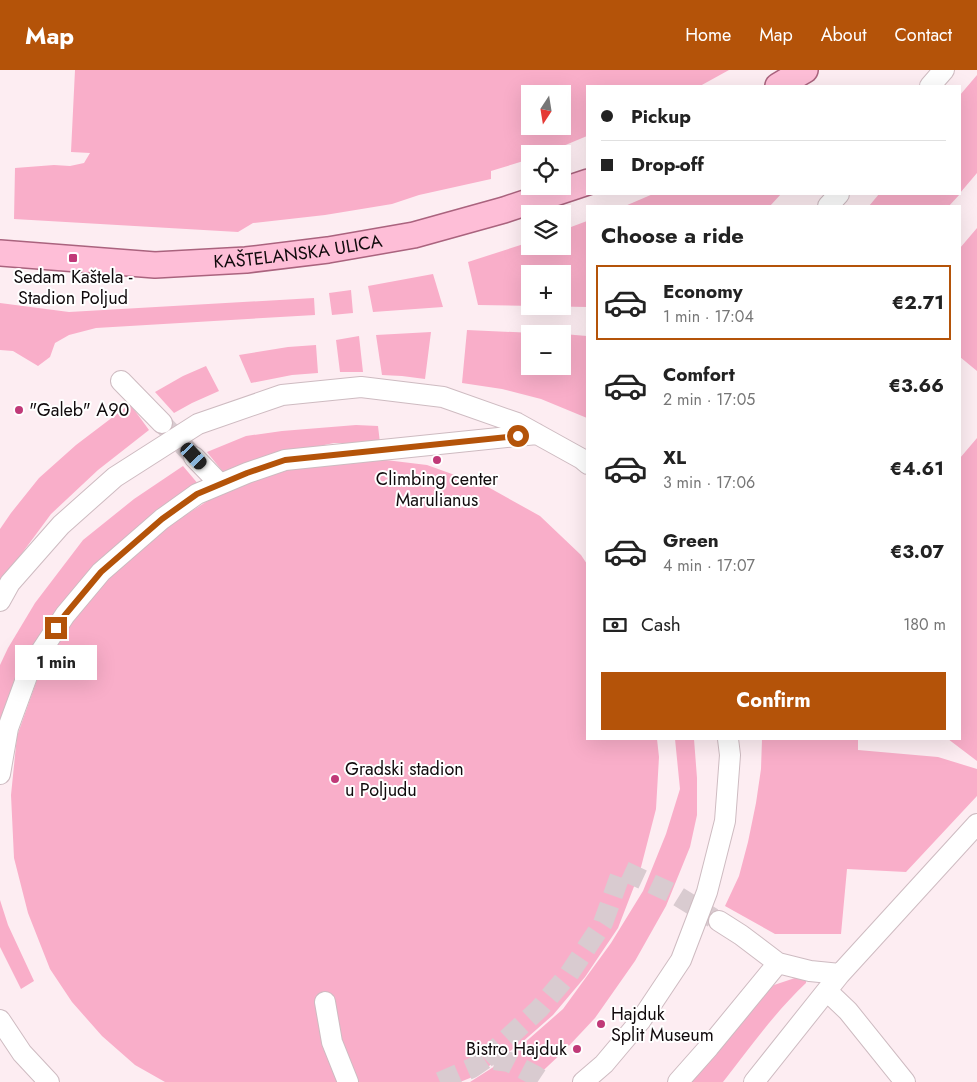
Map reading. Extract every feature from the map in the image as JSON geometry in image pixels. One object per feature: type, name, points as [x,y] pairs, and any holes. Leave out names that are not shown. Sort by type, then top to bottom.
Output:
[{"type":"main road","points":[[780,85],[805,70]]},
{"type":"main road","name":"KAŠTELANSKA ULICA","points":[[0,253],[155,265],[246,260],[319,251],[414,235],[504,210],[586,183]]},
{"type":"street","points":[[931,85],[944,70]]},
{"type":"street","points":[[829,205],[838,195]]},
{"type":"street","points":[[122,380],[162,423]]},
{"type":"street","points":[[0,601],[10,583],[61,525],[115,477],[198,424],[282,396],[361,387],[444,397],[517,423],[586,462]]},
{"type":"street","points":[[0,774],[8,728],[30,668],[65,615],[101,572],[162,519],[197,494],[247,473],[285,460],[537,434]]},
{"type":"street","points":[[194,456],[220,484]]},
{"type":"street","points":[[583,1082],[604,1064],[641,1020],[681,960],[707,892],[725,821],[730,755],[728,740]]},
{"type":"street","points":[[754,1082],[840,974],[977,824]]},
{"type":"street","points":[[719,921],[778,963],[810,971],[840,974]]},
{"type":"street","points":[[678,1082],[778,963]]},
{"type":"street","points":[[826,991],[848,1011],[905,1082]]},
{"type":"street","points":[[325,1002],[332,1042],[348,1082]]},
{"type":"street","points":[[0,1020],[22,1053],[49,1082]]},
{"type":"shaded area","points":[[75,70],[729,70],[702,85],[586,85],[586,136],[566,145],[521,145],[521,162],[491,171],[491,179],[419,195],[392,204],[325,215],[253,223],[238,232],[14,219],[15,168],[54,165],[70,166],[84,163],[90,153],[71,152]]},
{"type":"shaded area","points":[[977,75],[977,173],[961,192],[961,94]]},
{"type":"shaded area","points":[[651,195],[780,195],[771,205],[627,205]]},
{"type":"shaded area","points":[[878,195],[959,195],[950,205],[870,205]]},
{"type":"shaded area","points":[[586,221],[586,307],[571,307],[571,265],[521,265],[521,306],[478,305],[468,262],[521,245],[521,255],[571,255],[571,227]]},
{"type":"shaded area","points":[[977,228],[977,371],[961,358],[961,247]]},
{"type":"shaded area","points":[[433,274],[443,307],[373,312],[368,286]]},
{"type":"shaded area","points":[[351,290],[353,313],[332,315],[329,293]]},
{"type":"shaded area","points":[[314,298],[315,315],[96,328],[69,335],[55,343],[50,357],[38,366],[13,351],[0,350],[0,303],[69,312]]},
{"type":"shaded area","points":[[467,330],[521,332],[521,375],[571,375],[571,335],[586,336],[586,418],[541,399],[502,389],[462,383]]},
{"type":"shaded area","points":[[431,332],[425,379],[382,375],[376,335]]},
{"type":"shaded area","points":[[359,336],[363,372],[340,372],[336,340]]},
{"type":"shaded area","points":[[316,345],[318,373],[292,375],[251,383],[239,355],[288,347]]},
{"type":"shaded area","points":[[206,366],[219,391],[174,413],[155,392],[183,376]]},
{"type":"shaded area","points":[[130,404],[149,430],[98,470],[51,514],[0,583],[0,529],[11,513],[39,478],[76,445]]},
{"type":"shaded area","points":[[356,425],[378,426],[380,443],[334,443],[300,450],[223,472],[207,452],[246,436]]},
{"type":"shaded area","points":[[977,438],[977,761],[949,740],[961,740],[961,457]]},
{"type":"shaded area","name":"Gradski stadion u Poljudu","points":[[361,457],[427,465],[488,487],[540,516],[581,555],[586,562],[586,740],[657,740],[659,757],[656,809],[640,871],[618,928],[585,977],[553,1015],[520,1044],[475,1076],[460,1082],[165,1082],[135,1065],[102,1036],[72,1002],[50,969],[28,913],[14,858],[11,795],[17,736],[38,677],[67,623],[111,574],[157,533],[228,488],[297,464]]},
{"type":"shaded area","points":[[183,466],[199,485],[87,581],[0,740],[0,665],[35,603],[83,540],[134,499]]},
{"type":"shaded area","points":[[675,740],[694,740],[697,815],[690,847],[666,906],[635,961],[595,1018],[531,1082],[470,1082],[506,1059],[563,1009],[611,943],[643,891],[666,834],[680,789]]},
{"type":"shaded area","points":[[762,740],[858,740],[858,750],[938,757],[977,769],[977,796],[906,872],[847,869],[841,934],[775,934],[725,906],[739,876],[748,842],[761,769]]},
{"type":"shaded area","points":[[0,900],[8,925],[34,981],[21,989],[0,947]]},
{"type":"shaded area","points":[[798,977],[806,980],[806,983],[773,1018],[723,1082],[689,1082],[759,998],[774,985]]},
{"type":"tunnel","points":[[162,423],[194,457]]},
{"type":"tunnel","points":[[485,1059],[539,1009],[569,974],[603,923],[622,870],[674,894],[713,918]]},
{"type":"tunnel","points":[[440,1082],[472,1068],[485,1059],[509,1062],[545,1082]]},
{"type":"place","name":"Sedam Kaštela - Stadion Poljud","points":[[73,258]]},
{"type":"place","name":"\"Galeb\" A90","points":[[19,410]]},
{"type":"place","name":"Climbing center Marulianus","points":[[437,460]]},
{"type":"place","name":"Gradski stadion u Poljudu","points":[[335,779]]},
{"type":"place","name":"Hajduk Split Museum","points":[[601,1024]]},
{"type":"place","name":"Bistro Hajduk","points":[[577,1049]]},
{"type":"route","points":[[56,628],[101,572],[162,519],[197,494],[247,473],[285,460],[518,436]]}]
